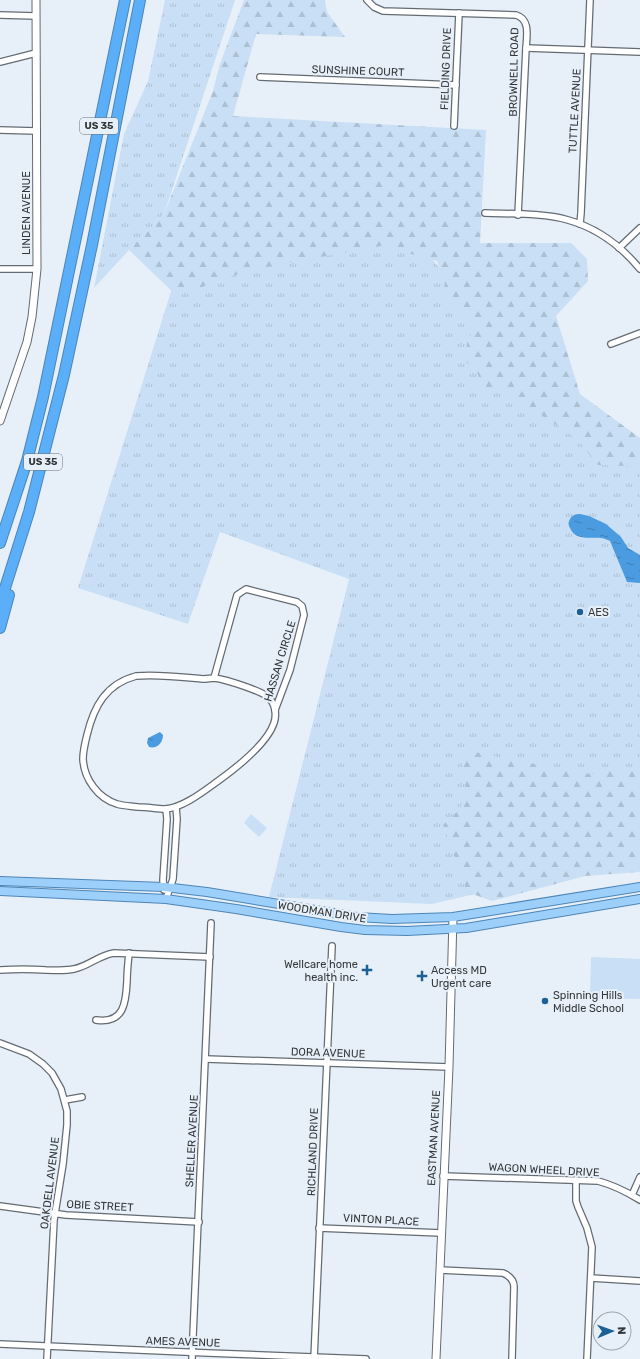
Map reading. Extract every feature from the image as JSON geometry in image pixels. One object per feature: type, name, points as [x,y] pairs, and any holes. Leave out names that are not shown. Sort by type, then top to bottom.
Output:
[{"type":"highway","points":[[116,42],[120,0]]},
{"type":"highway","name":"US 35","points":[[0,543],[27,462],[43,397],[125,0]]},
{"type":"highway","name":"US 35","points":[[0,604],[29,512],[59,397],[92,245],[140,0]]},
{"type":"highway","points":[[0,628],[29,512]]},
{"type":"main road","name":"WOODMAN DRIVE","points":[[0,881],[167,887],[357,917],[392,919],[453,917],[640,887]]},
{"type":"main road","name":"WOODMAN DRIVE","points":[[0,892],[166,899],[236,909],[319,924],[365,930],[407,931],[454,929],[640,899]]},
{"type":"street","name":"LINDEN AVENUE","points":[[0,421],[27,342],[32,317],[36,269],[36,0]]},
{"type":"street","name":"BROWNELL ROAD","points":[[367,0],[374,8],[383,11],[516,15],[524,19],[527,26],[518,215]]},
{"type":"street","name":"TUTTLE AVENUE","points":[[580,224],[589,50],[590,0]]},
{"type":"street","name":"FIELDING DRIVE","points":[[454,126],[459,13]]},
{"type":"street","points":[[0,15],[36,16]]},
{"type":"street","points":[[526,48],[640,52]]},
{"type":"street","points":[[0,62],[36,54]]},
{"type":"street","name":"SUNSHINE COURT","points":[[260,77],[456,85]]},
{"type":"street","points":[[0,130],[37,131]]},
{"type":"street","points":[[485,213],[556,217],[580,224],[597,232],[619,248],[640,269]]},
{"type":"street","points":[[619,248],[640,228]]},
{"type":"street","points":[[0,269],[36,269]]},
{"type":"street","points":[[611,344],[640,333]]},
{"type":"street","name":"HASSAN CIRCLE","points":[[214,678],[237,595],[246,589],[297,602],[302,606],[304,615],[290,670],[275,710],[273,727],[263,741],[244,760],[213,785],[181,805],[166,809],[123,806],[115,804],[106,799],[93,787],[86,774],[83,760],[91,719],[105,695],[116,685],[129,678],[144,676],[204,679],[214,678],[252,689],[263,694],[271,700],[275,710]]},
{"type":"street","points":[[167,887],[173,880],[176,807]]},
{"type":"street","points":[[166,809],[163,880],[167,887],[166,899]]},
{"type":"street","name":"EASTMAN AVENUE","points":[[436,1359],[449,1067],[451,969],[454,929],[453,917]]},
{"type":"street","name":"SHELLER AVENUE","points":[[192,1356],[211,923]]},
{"type":"street","name":"RICHLAND DRIVE","points":[[314,1358],[332,946]]},
{"type":"street","points":[[0,970],[67,970],[82,967],[108,954],[129,953],[210,957]]},
{"type":"street","points":[[96,1020],[106,1020],[115,1017],[125,1005],[129,953]]},
{"type":"street","name":"OAKDELL AVENUE","points":[[0,1043],[29,1054],[43,1064],[57,1081],[63,1092],[65,1100],[67,1125],[61,1181],[55,1214],[47,1359]]},
{"type":"street","name":"DORA AVENUE","points":[[206,1060],[449,1067]]},
{"type":"street","points":[[65,1100],[82,1097]]},
{"type":"street","name":"WAGON WHEEL DRIVE","points":[[443,1176],[598,1181],[607,1183],[640,1200]]},
{"type":"street","points":[[632,1195],[640,1177]]},
{"type":"street","points":[[576,1180],[575,1194],[578,1207],[591,1239],[592,1252],[587,1359]]},
{"type":"street","name":"OBIE STREET","points":[[0,1206],[66,1216],[199,1222]]},
{"type":"street","name":"VINTON PLACE","points":[[320,1228],[441,1233]]},
{"type":"street","points":[[440,1270],[503,1273],[510,1277],[514,1288],[512,1359]]},
{"type":"street","points":[[591,1278],[640,1281]]},
{"type":"street","name":"AMES AVENUE","points":[[0,1344],[192,1356],[366,1359]]},
{"type":"green space","points":[[165,0],[235,0],[164,214],[94,288],[124,134],[148,81]]},
{"type":"green space","points":[[244,0],[325,0],[327,12],[345,37],[256,34],[233,116],[486,130],[480,243],[571,243],[587,259],[588,281],[556,316],[580,394],[640,438],[640,475],[627,466],[598,465],[578,440],[500,386],[482,389],[477,371],[465,361],[467,343],[477,321],[443,299],[445,281],[437,261],[381,246],[249,270],[177,296],[129,250],[164,214],[213,91],[220,64]]},
{"type":"green space","points":[[383,239],[424,250],[588,436],[640,469],[640,861],[616,861],[432,904],[269,897],[349,579],[220,532],[188,624],[78,588],[174,282]]},
{"type":"green space","points":[[475,752],[552,768],[591,774],[631,767],[640,761],[640,872],[585,876],[492,901],[467,892],[443,825],[461,808],[467,776],[459,756]]},
{"type":"green space","points":[[251,814],[267,828],[259,837],[244,823]]},
{"type":"green space","points":[[591,957],[640,959],[640,999],[590,998]]},
{"type":"water","points":[[580,514],[589,516],[606,524],[621,537],[628,548],[640,555],[640,583],[627,582],[610,541],[602,538],[579,537],[572,532],[569,527],[569,520],[573,516]]},
{"type":"water","points":[[160,732],[163,735],[161,743],[155,747],[149,747],[147,743],[148,738]]},
{"type":"place","name":"AES","points":[[580,612]]},
{"type":"place","name":"Wellcare home health inc.","points":[[367,970]]},
{"type":"place","name":"Access MD Urgent care","points":[[422,976]]},
{"type":"place","name":"Spinning Hills Middle School","points":[[545,1001]]}]
